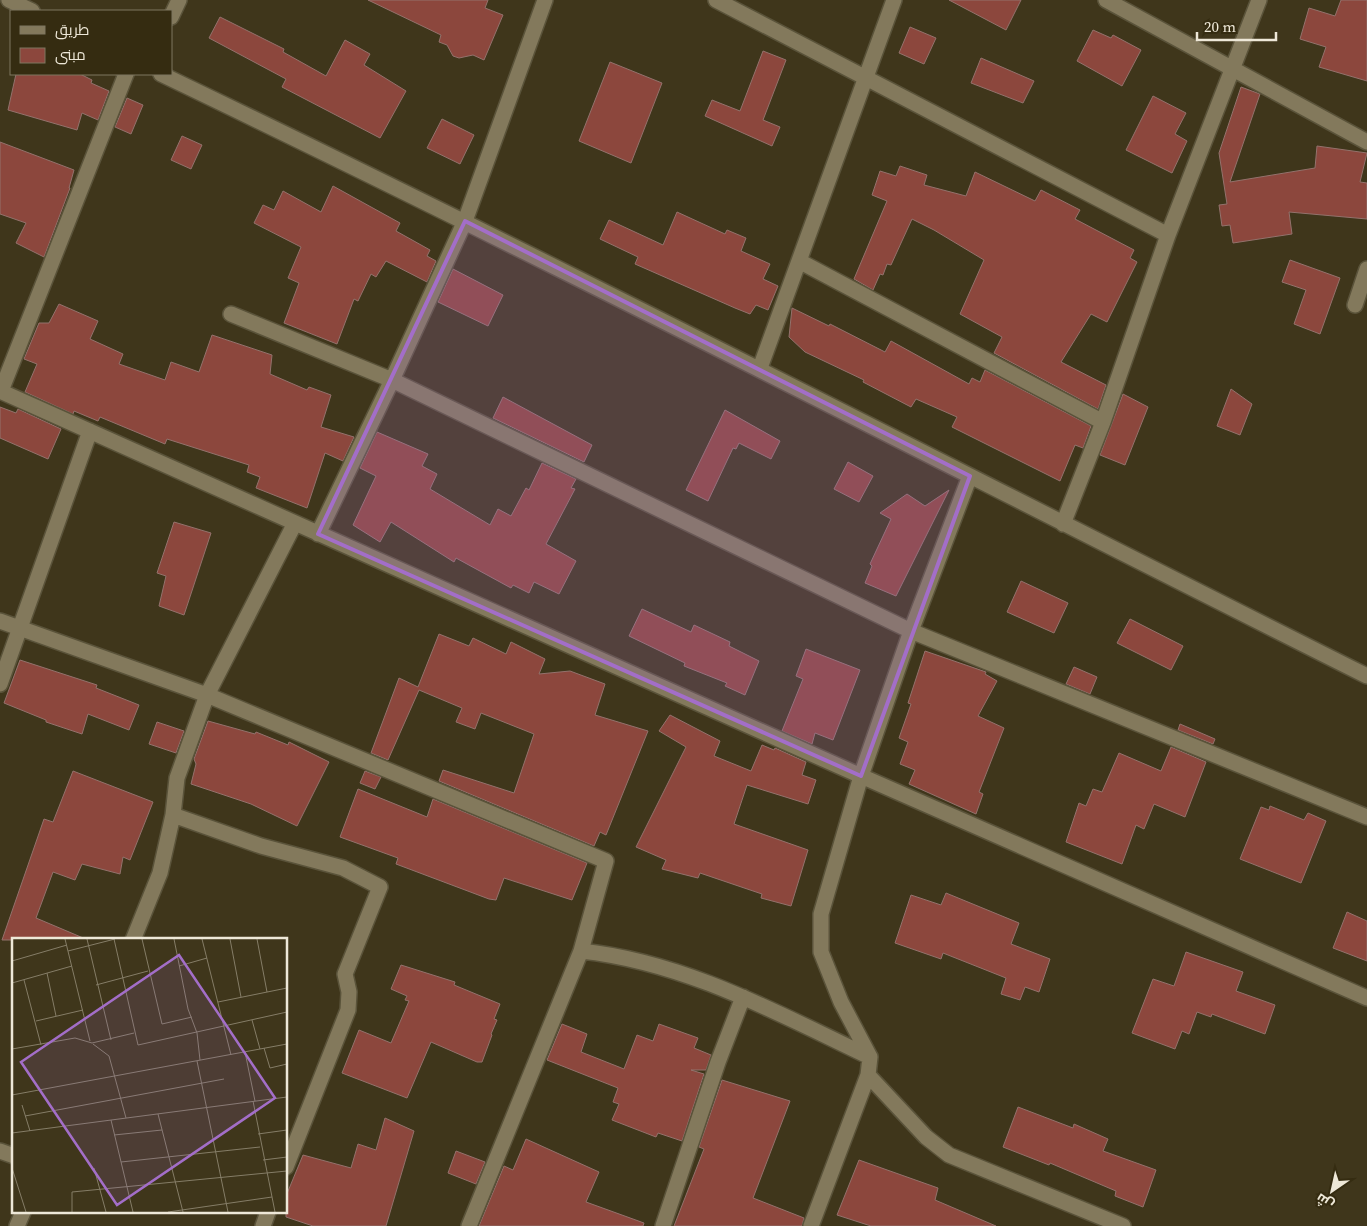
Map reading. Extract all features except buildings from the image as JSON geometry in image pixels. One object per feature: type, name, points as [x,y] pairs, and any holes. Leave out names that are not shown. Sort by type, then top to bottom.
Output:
[{"type":"street","points":[[9,0],[30,10]]},
{"type":"street","points":[[172,15],[179,0]]},
{"type":"street","points":[[318,534],[392,380],[465,221],[545,0]]},
{"type":"street","points":[[716,0],[1168,235]]},
{"type":"street","points":[[760,368],[894,0]]},
{"type":"street","points":[[1106,0],[1367,142]]},
{"type":"street","points":[[1063,524],[1103,422],[1168,235],[1234,69],[1259,0]]},
{"type":"street","points":[[126,75],[0,391],[861,776],[1367,998]]},
{"type":"street","points":[[163,75],[465,221],[760,368],[1063,524],[1367,676]]},
{"type":"street","points":[[799,261],[1103,422]]},
{"type":"street","points":[[1355,305],[1367,269]]},
{"type":"street","points":[[231,314],[392,380],[911,631],[1367,817]]},
{"type":"street","points":[[0,684],[90,431]]},
{"type":"street","points":[[811,1226],[868,1075],[870,1057],[840,1002],[822,952],[821,914],[861,776],[911,631],[970,476]]},
{"type":"street","points":[[134,938],[160,873],[173,815],[177,778],[207,695],[295,523]]},
{"type":"street","points":[[0,621],[207,695],[606,861],[581,951],[469,1226]]},
{"type":"street","points":[[173,815],[261,846],[343,868],[380,887],[345,974],[349,992],[348,1010],[288,1162]]},
{"type":"street","points":[[581,951],[612,954],[657,965],[743,996],[870,1057]]},
{"type":"street","points":[[663,1226],[718,1062],[743,996]]},
{"type":"street","points":[[868,1075],[926,1137],[949,1155],[1124,1226]]},
{"type":"street","points":[[0,1151],[12,1155]]},
{"type":"street","points":[[17,1226],[21,1214]]},
{"type":"street","points":[[263,1226],[267,1214]]},
{"type":"highlighted area","points":[[465,221],[970,476],[861,776],[318,534]]}]
